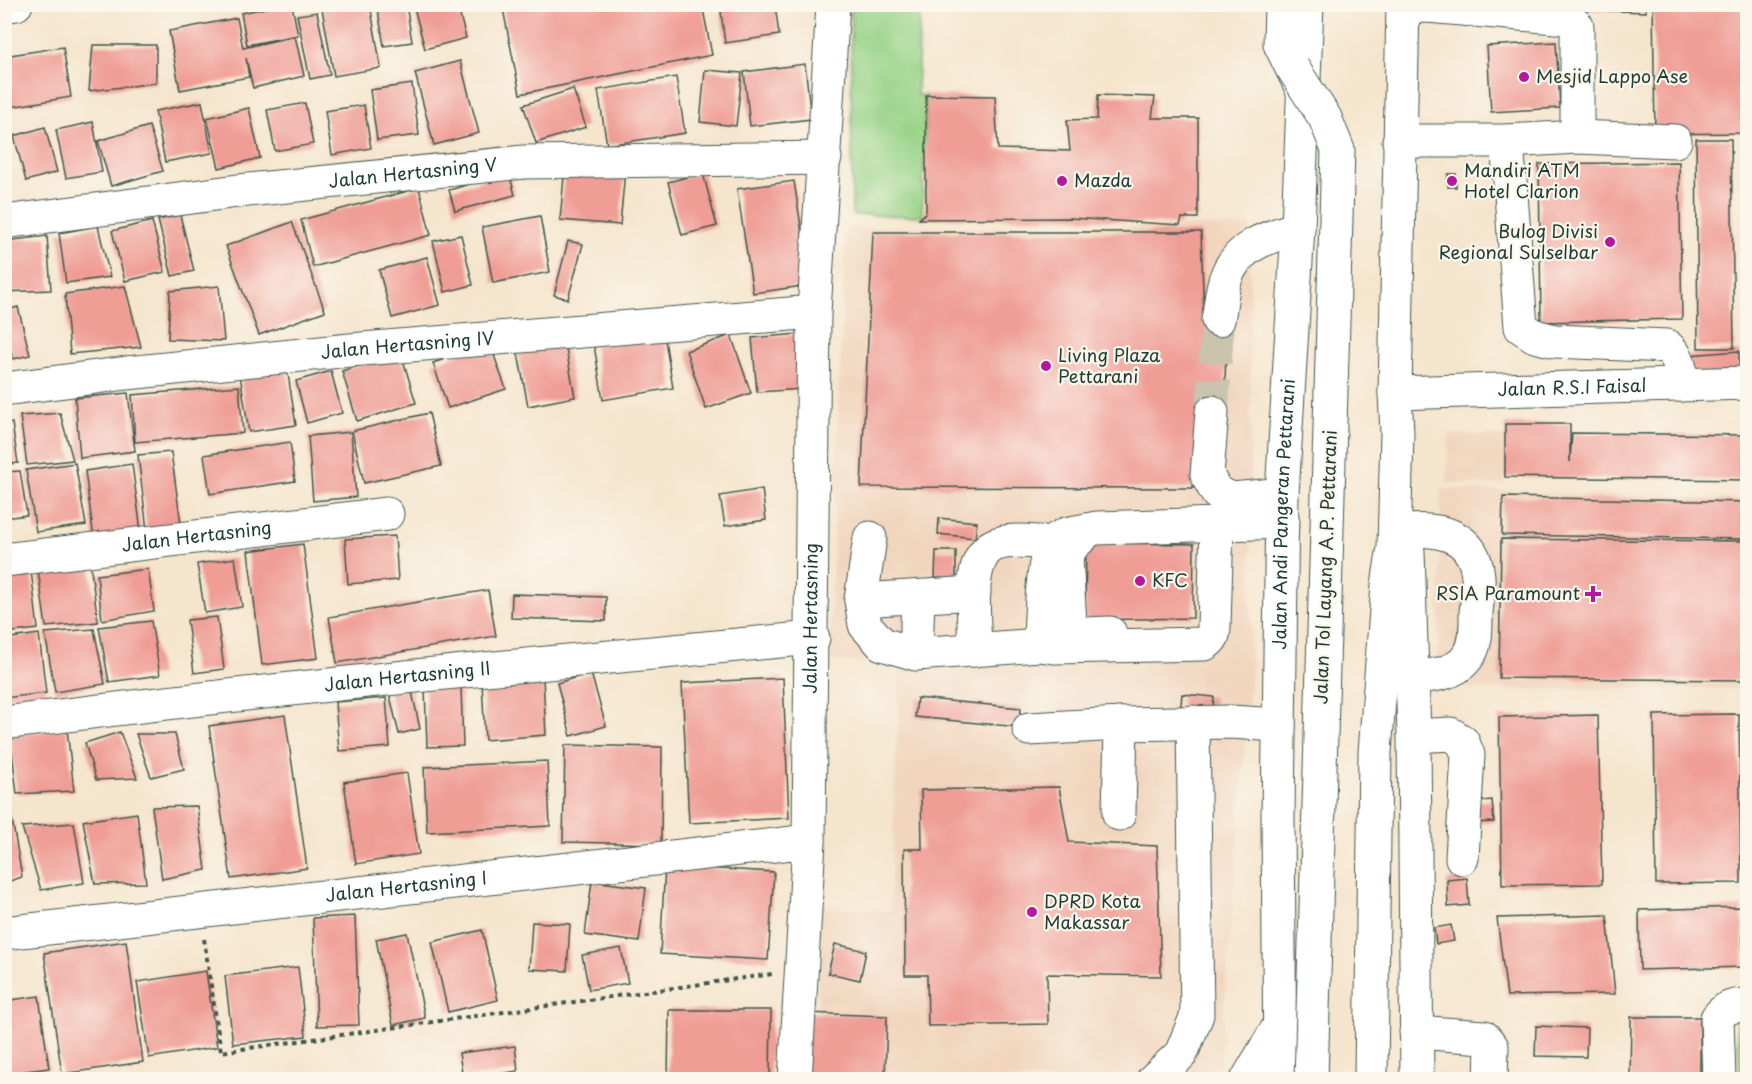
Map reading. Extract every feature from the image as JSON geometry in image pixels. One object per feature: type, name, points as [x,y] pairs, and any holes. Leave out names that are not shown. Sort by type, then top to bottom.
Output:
[{"type":"main road","points":[[4,6],[16,4]]},
{"type":"main road","name":"Jalan Hertasning","points":[[795,1080],[809,841],[813,638],[814,312],[833,4]]},
{"type":"main road","points":[[1281,4],[1292,68]]},
{"type":"main road","points":[[1292,4],[1292,68]]},
{"type":"main road","name":"Jalan Andi Pangeran Pettarani","points":[[1280,1080],[1279,725],[1283,508],[1298,228],[1292,68],[1307,4]]},
{"type":"main road","points":[[1400,1080],[1400,539],[1395,393],[1403,6],[1567,18],[1577,26],[1577,137]]},
{"type":"main road","name":"Jalan Tol Layang A.P. Pettarani","points":[[1292,68],[1325,118],[1338,150],[1311,1080]]},
{"type":"main road","points":[[1399,141],[1507,141],[1577,137],[1675,141]]},
{"type":"main road","points":[[1507,141],[1521,327],[1535,336],[1555,341],[1667,346],[1677,355],[1680,385]]},
{"type":"main road","name":"Jalan Hertasning V","points":[[4,222],[238,191],[524,162],[825,158]]},
{"type":"main road","points":[[1218,320],[1227,275],[1243,251],[1261,240],[1298,228]]},
{"type":"main road","name":"Jalan Hertasning IV","points":[[4,389],[127,373],[350,350],[814,312]]},
{"type":"main road","name":"Jalan R.S.I Faisal","points":[[1395,393],[1748,383]]},
{"type":"main road","points":[[1212,412],[1207,475],[1217,493],[1233,500],[1283,508]]},
{"type":"main road","points":[[1198,644],[1181,632],[1168,629],[1086,634],[1074,630],[1070,624],[1066,557],[1080,538],[1097,532],[1173,532],[1283,508]]},
{"type":"main road","name":"Jalan Hertasning","points":[[4,560],[387,514]]},
{"type":"main road","points":[[975,650],[974,593],[977,566],[985,551],[996,544],[1050,543],[1066,534],[1097,528],[1206,525]]},
{"type":"main road","points":[[870,538],[861,600],[865,625],[882,644],[916,654],[1041,645],[1054,647],[1205,644],[1214,637],[1206,525]]},
{"type":"main road","points":[[1400,539],[1428,530],[1444,532],[1458,539],[1472,554],[1478,575],[1475,639],[1467,658],[1448,672],[1413,677]]},
{"type":"main road","points":[[1400,539],[1413,677],[1417,1080]]},
{"type":"main road","points":[[1371,1080],[1375,752],[1388,585],[1400,539]]},
{"type":"main road","points":[[1041,645],[1041,608],[1050,543]]},
{"type":"main road","points":[[861,600],[974,593]]},
{"type":"main road","points":[[916,654],[918,597]]},
{"type":"main road","name":"Jalan Hertasning II","points":[[4,723],[121,708],[544,663],[813,638]]},
{"type":"main road","points":[[1029,729],[1193,722],[1279,725]]},
{"type":"main road","points":[[1153,1080],[1181,1054],[1197,1015],[1193,722]]},
{"type":"main road","points":[[1119,814],[1121,724]]},
{"type":"main road","points":[[1414,736],[1451,734],[1463,742],[1468,755],[1462,858]]},
{"type":"main road","name":"Jalan Hertasning I","points":[[4,933],[200,909],[591,868],[809,841]]},
{"type":"main road","points":[[1719,1080],[1717,1018],[1729,1007],[1748,1006]]},
{"type":"main road","points":[[1247,1080],[1279,1026]]},
{"type":"main road","points":[[1416,1032],[1484,1037],[1491,1047],[1491,1080]]},
{"type":"path","points":[[200,909],[221,1052],[802,970]]},
{"type":"shaded area","points":[[1250,226],[1251,669],[1220,1063],[1203,1080],[819,1079],[817,906],[890,911],[900,663],[829,661],[845,228]]},
{"type":"shaded area","points":[[1449,434],[1506,436],[1504,485],[1447,483]]},
{"type":"shaded area","name":"RSIA Paramount","points":[[1441,489],[1747,499],[1747,689],[1438,689]]},
{"type":"green space","points":[[851,5],[920,5],[917,95],[926,95],[922,216],[852,215]]},
{"type":"green space","points":[[1739,1015],[1747,1016],[1747,1079],[1740,1079],[1737,1025]]},
{"type":"building","points":[[347,4],[370,4],[381,68],[334,76],[322,9]]},
{"type":"building","points":[[377,4],[406,4],[412,42],[384,46]]},
{"type":"building","points":[[413,4],[457,4],[466,38],[425,49]]},
{"type":"building","points":[[502,4],[702,4],[712,55],[520,94]]},
{"type":"building","points":[[720,4],[775,4],[779,35],[725,43]]},
{"type":"building","points":[[1529,4],[1646,4],[1646,12],[1529,8]]},
{"type":"building","points":[[1653,4],[1748,4],[1748,133],[1655,134]]},
{"type":"building","points":[[280,5],[292,5],[298,35],[247,45],[241,13]]},
{"type":"building","points":[[317,12],[330,75],[310,79],[297,15]]},
{"type":"building","points":[[237,18],[243,48],[295,36],[304,76],[253,88],[246,58],[249,77],[180,90],[169,31]]},
{"type":"building","name":"Mesjid Lappo Ase","points":[[1556,42],[1560,108],[1491,112],[1487,46]]},
{"type":"building","points":[[93,45],[156,45],[156,83],[89,91]]},
{"type":"building","points":[[63,47],[71,97],[4,108],[4,56]]},
{"type":"building","points":[[460,61],[479,133],[434,145],[415,73]]},
{"type":"building","points":[[805,64],[811,119],[750,126],[744,72]]},
{"type":"building","points":[[705,70],[742,73],[736,126],[700,122]]},
{"type":"building","points":[[676,77],[685,133],[607,145],[598,90]]},
{"type":"building","points":[[412,84],[419,135],[377,140],[370,90]]},
{"type":"building","points":[[573,89],[586,127],[536,143],[523,105]]},
{"type":"building","name":"Mazda","points":[[926,95],[995,96],[998,149],[1070,151],[1067,120],[1097,119],[1098,95],[1155,97],[1152,118],[1198,118],[1198,218],[1182,218],[1180,225],[1070,218],[919,219],[926,212]]},
{"type":"building","points":[[202,102],[212,153],[165,162],[155,111]]},
{"type":"building","points":[[305,103],[313,144],[275,151],[267,110]]},
{"type":"building","points":[[364,105],[371,148],[332,155],[325,111]]},
{"type":"building","points":[[249,108],[260,158],[219,168],[207,118]]},
{"type":"building","points":[[93,122],[102,172],[66,178],[56,130]]},
{"type":"building","points":[[149,126],[163,171],[111,186],[98,141]]},
{"type":"building","points":[[45,127],[57,172],[26,181],[14,136]]},
{"type":"building","points":[[1696,139],[1731,139],[1734,348],[1698,348]]},
{"type":"building","name":"Bulog Divisi Regional Sulselbar","points":[[1679,162],[1682,319],[1541,322],[1539,164]]},
{"type":"building","points":[[565,166],[625,171],[620,225],[560,220]]},
{"type":"building","points":[[509,173],[515,195],[455,211],[449,190]]},
{"type":"building","points":[[703,173],[717,226],[682,235],[668,182]]},
{"type":"building","name":"Mandiri ATM Hotel Clarion","points":[[1448,174],[1456,174],[1456,187],[1448,187]]},
{"type":"building","points":[[794,181],[810,285],[753,293],[737,189]]},
{"type":"building","points":[[419,188],[431,235],[313,267],[301,220]]},
{"type":"building","points":[[180,215],[194,271],[172,276],[158,220]]},
{"type":"building","points":[[540,216],[550,272],[493,283],[482,227]]},
{"type":"building","points":[[152,221],[165,272],[125,281],[112,231]]},
{"type":"building","points":[[292,222],[325,311],[259,335],[226,246]]},
{"type":"building","points":[[98,226],[110,277],[66,283],[59,233]]},
{"type":"building","name":"Living Plaza Pettarani","points":[[873,232],[1201,232],[1204,319],[1227,321],[1224,411],[1202,413],[1193,488],[861,487]]},
{"type":"building","points":[[461,235],[473,285],[445,292],[433,241]]},
{"type":"building","points":[[47,236],[51,290],[4,292],[4,241]]},
{"type":"building","points":[[568,241],[583,244],[568,299],[554,295]]},
{"type":"building","points":[[427,257],[440,305],[392,318],[379,270]]},
{"type":"building","points":[[125,286],[141,347],[70,354],[65,294]]},
{"type":"building","points":[[219,286],[224,341],[168,339],[170,291]]},
{"type":"building","points":[[18,307],[30,355],[13,359],[4,327],[4,311]]},
{"type":"building","points":[[664,334],[673,388],[603,400],[594,345]]},
{"type":"building","points":[[799,334],[803,389],[757,392],[752,338]]},
{"type":"building","points":[[731,335],[751,393],[706,409],[686,351]]},
{"type":"building","points":[[564,338],[575,397],[528,406],[517,348]]},
{"type":"building","points":[[490,344],[506,389],[448,408],[433,363]]},
{"type":"building","points":[[1739,351],[1739,382],[1686,384],[1688,355]]},
{"type":"building","points":[[401,353],[416,403],[357,421],[342,371]]},
{"type":"building","points":[[287,368],[296,425],[249,432],[240,375]]},
{"type":"building","points":[[331,371],[342,413],[307,423],[296,381]]},
{"type":"building","points":[[239,386],[243,433],[135,442],[132,395]]},
{"type":"building","points":[[128,393],[135,451],[80,458],[75,398]]},
{"type":"building","points":[[60,413],[73,460],[27,465],[20,416]]},
{"type":"building","points":[[429,413],[441,466],[364,483],[352,431]]},
{"type":"building","points":[[12,423],[18,463],[4,465],[4,424]]},
{"type":"building","points":[[1505,424],[1570,424],[1570,462],[1572,433],[1748,435],[1748,480],[1505,477]]},
{"type":"building","points":[[351,432],[356,497],[313,501],[308,436]]},
{"type":"building","points":[[290,442],[295,481],[210,494],[204,455]]},
{"type":"building","points":[[171,452],[181,524],[147,530],[138,455]]},
{"type":"building","points":[[75,463],[86,525],[36,532],[26,470]]},
{"type":"building","points":[[132,464],[141,531],[94,539],[85,471]]},
{"type":"building","points":[[20,471],[27,515],[4,518],[4,472]]},
{"type":"building","points":[[762,489],[766,520],[725,526],[720,496]]},
{"type":"building","points":[[1503,497],[1748,502],[1748,539],[1502,535]]},
{"type":"building","points":[[939,518],[977,522],[975,538],[938,534]]},
{"type":"building","points":[[395,536],[398,580],[348,584],[345,539]]},
{"type":"building","points":[[1501,539],[1748,541],[1748,680],[1499,678]]},
{"type":"building","name":"KFC","points":[[1086,543],[1194,544],[1193,618],[1085,620]]},
{"type":"building","points":[[303,544],[318,658],[262,665],[248,551]]},
{"type":"building","points":[[936,551],[956,551],[956,579],[935,578]]},
{"type":"building","points":[[235,558],[242,607],[205,613],[197,564]]},
{"type":"building","points":[[90,563],[98,622],[46,627],[38,570]]},
{"type":"building","points":[[148,569],[154,611],[102,620],[97,575]]},
{"type":"building","points":[[31,570],[38,629],[4,633],[4,572]]},
{"type":"building","points":[[488,590],[496,636],[337,663],[329,617]]},
{"type":"building","points":[[512,594],[606,597],[606,621],[511,618]]},
{"type":"building","points":[[217,617],[224,669],[194,673],[187,620]]},
{"type":"building","points":[[151,621],[160,675],[109,682],[99,627]]},
{"type":"building","points":[[94,629],[105,684],[55,692],[45,633]]},
{"type":"building","points":[[39,634],[46,693],[4,698],[4,639]]},
{"type":"building","points":[[591,673],[606,726],[571,736],[557,683]]},
{"type":"building","points":[[543,678],[546,735],[485,740],[482,682]]},
{"type":"building","points":[[783,678],[789,818],[689,823],[682,683]]},
{"type":"building","points":[[411,687],[420,729],[399,734],[389,692]]},
{"type":"building","points":[[461,688],[463,746],[427,747],[425,689]]},
{"type":"building","points":[[1182,694],[1214,697],[1212,718],[1180,715]]},
{"type":"building","points":[[386,698],[390,747],[339,751],[335,702]]},
{"type":"building","points":[[917,698],[1021,708],[1019,727],[915,717]]},
{"type":"building","points":[[1739,714],[1741,883],[1656,884],[1654,715]]},
{"type":"building","points":[[285,715],[307,868],[231,879],[209,726]]},
{"type":"building","points":[[1598,715],[1602,884],[1502,885],[1499,717]]},
{"type":"building","points":[[67,729],[74,791],[17,794],[10,735]]},
{"type":"building","points":[[120,732],[137,778],[96,780],[85,743]]},
{"type":"building","points":[[136,734],[175,734],[184,769],[151,777]]},
{"type":"building","points":[[565,745],[662,747],[661,844],[563,842]]},
{"type":"building","points":[[547,761],[550,826],[427,832],[424,767]]},
{"type":"building","points":[[407,773],[419,854],[356,864],[344,782]]},
{"type":"building","name":"DPRD Kota Makassar","points":[[1059,787],[1069,842],[1157,846],[1161,976],[1047,974],[1048,1024],[928,1026],[927,975],[905,975],[904,849],[922,849],[921,790]]},
{"type":"building","points":[[1492,800],[1494,822],[1471,823],[1470,802]]},
{"type":"building","points":[[197,806],[206,870],[162,879],[152,807]]},
{"type":"building","points":[[137,813],[146,883],[95,884],[83,821]]},
{"type":"building","points":[[4,819],[12,819],[22,877],[4,883]]},
{"type":"building","points":[[74,823],[84,883],[41,890],[22,827]]},
{"type":"building","points":[[665,866],[774,872],[768,960],[660,954]]},
{"type":"building","points":[[1467,878],[1469,905],[1448,907],[1447,880]]},
{"type":"building","points":[[592,881],[646,888],[639,942],[585,935]]},
{"type":"building","points":[[1742,907],[1744,967],[1640,970],[1639,910]]},
{"type":"building","points":[[1607,915],[1615,994],[1507,996],[1497,918]]},
{"type":"building","points":[[355,916],[359,1025],[317,1026],[313,918]]},
{"type":"building","points":[[532,922],[570,924],[567,971],[529,969]]},
{"type":"building","points":[[1451,925],[1454,941],[1436,944],[1434,928]]},
{"type":"building","points":[[482,930],[498,1000],[448,1012],[432,942]]},
{"type":"building","points":[[407,933],[425,1018],[393,1025],[376,939]]},
{"type":"building","points":[[126,941],[143,1062],[62,1074],[44,953]]},
{"type":"building","points":[[835,944],[866,951],[860,980],[828,973]]},
{"type":"building","points":[[621,948],[628,983],[589,990],[582,955]]},
{"type":"building","points":[[298,967],[306,1036],[233,1044],[225,976]]},
{"type":"building","points":[[206,971],[217,1047],[149,1058],[137,982]]},
{"type":"building","points":[[39,996],[49,1068],[4,1074],[4,1001]]},
{"type":"building","points":[[669,1010],[771,1010],[770,1080],[668,1080]]},
{"type":"building","points":[[806,1013],[887,1016],[885,1080],[804,1080]]},
{"type":"building","points":[[1631,1017],[1700,1017],[1700,1080],[1630,1080]]},
{"type":"building","points":[[1536,1026],[1587,1028],[1586,1057],[1535,1056]]},
{"type":"building","points":[[515,1046],[518,1071],[463,1079],[459,1053]]},
{"type":"tunnel","points":[[1212,412],[1218,320]]},
{"type":"place","name":"Mesjid Lappo Ase","points":[[1524,77]]},
{"type":"place","name":"Mazda","points":[[1062,181]]},
{"type":"place","name":"Mandiri ATM Hotel Clarion","points":[[1452,181]]},
{"type":"place","name":"Bulog Divisi Regional Sulselbar","points":[[1610,242]]},
{"type":"place","name":"Living Plaza Pettarani","points":[[1046,366]]},
{"type":"place","name":"KFC","points":[[1140,581]]},
{"type":"place","name":"RSIA Paramount","points":[[1593,594]]},
{"type":"place","name":"DPRD Kota Makassar","points":[[1032,912]]}]
